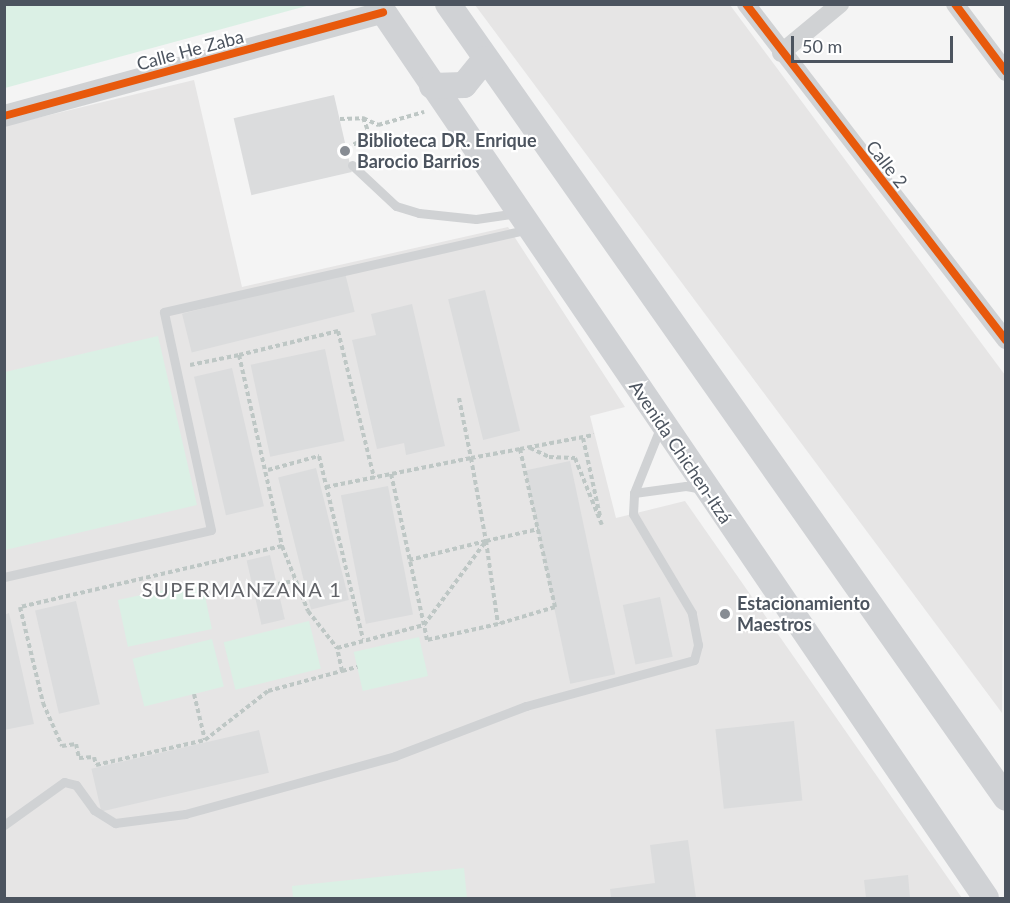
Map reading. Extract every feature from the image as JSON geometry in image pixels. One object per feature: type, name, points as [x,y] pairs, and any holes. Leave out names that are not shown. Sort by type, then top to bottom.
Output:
[{"type":"main road","points":[[448,4],[484,59],[998,771],[1005,798]]},
{"type":"main road","name":"Avenida Chichen-Itzá","points":[[380,8],[986,898]]},
{"type":"main road","points":[[438,96],[464,85],[484,59]]},
{"type":"street","name":"Calle 2","points":[[746,4],[781,53],[1005,340]]},
{"type":"street","points":[[781,53],[840,4]]},
{"type":"street","points":[[955,4],[1005,72]]},
{"type":"street","name":"Calle He Zaba","points":[[4,116],[380,8]]},
{"type":"lane","points":[[352,165],[386,199],[420,213],[523,221]]},
{"type":"lane","points":[[4,577],[211,530],[164,312],[523,221]]},
{"type":"lane","points":[[4,825],[64,782],[76,785],[94,810],[116,823],[185,814],[394,756],[526,706],[694,660],[698,645],[692,613],[633,514],[634,493],[662,424]]},
{"type":"lane","points":[[634,493],[686,486],[707,489]]},
{"type":"path","points":[[340,119],[363,118],[378,125],[438,96]]},
{"type":"path","points":[[346,148],[370,136],[363,118]]},
{"type":"path","points":[[176,368],[338,331],[375,478]]},
{"type":"path","points":[[239,355],[268,470],[282,546],[294,581],[308,611],[337,648],[342,671]]},
{"type":"path","points":[[459,398],[486,541],[498,624]]},
{"type":"path","points":[[326,487],[594,435]]},
{"type":"path","points":[[530,447],[549,457],[575,458],[602,525],[583,438]]},
{"type":"path","points":[[391,474],[427,639],[498,624],[555,607],[520,449]]},
{"type":"path","points":[[268,470],[319,456],[363,639]]},
{"type":"path","points":[[409,560],[539,529]]},
{"type":"path","points":[[337,648],[363,639],[424,626],[486,541]]},
{"type":"path","points":[[282,546],[20,607],[44,703],[62,746],[76,744],[79,758],[94,757],[96,765],[205,740],[268,691],[357,667]]},
{"type":"path","points":[[278,584],[294,581]]},
{"type":"path","points":[[194,694],[205,740]]},
{"type":"shaded area","points":[[475,5],[730,5],[1005,375],[1002,713]]},
{"type":"shaded area","points":[[194,80],[242,287],[508,227],[625,407],[590,416],[616,518],[685,501],[962,898],[5,898],[4,126]]},
{"type":"green space","points":[[5,4],[310,4],[310,5],[5,88]]},
{"type":"green space","points":[[158,336],[197,505],[5,550],[5,372]]},
{"type":"green space","points":[[202,582],[212,629],[128,647],[118,600]]},
{"type":"green space","points":[[309,621],[321,669],[235,690],[224,642]]},
{"type":"green space","points":[[419,637],[428,676],[363,691],[354,652]]},
{"type":"green space","points":[[212,639],[224,687],[144,706],[132,659]]},
{"type":"green space","points":[[464,868],[467,898],[293,898],[292,886]]},
{"type":"building","points":[[334,95],[352,172],[251,195],[234,118]]},
{"type":"building","points":[[345,273],[355,312],[192,352],[182,314]]},
{"type":"building","points":[[485,290],[520,431],[483,440],[448,299]]},
{"type":"building","points":[[412,304],[445,446],[406,455],[404,443],[377,449],[352,340],[376,335],[371,314]]},
{"type":"building","points":[[325,349],[345,441],[270,457],[251,365]]},
{"type":"building","points":[[232,368],[264,506],[226,515],[194,377]]},
{"type":"building","points":[[570,461],[615,674],[570,684],[525,471]]},
{"type":"building","points":[[316,468],[349,600],[311,609],[278,477]]},
{"type":"building","points":[[388,486],[413,615],[366,624],[341,495]]},
{"type":"building","points":[[270,555],[285,619],[261,625],[247,560]]},
{"type":"building","points":[[660,597],[673,657],[636,665],[623,605]]},
{"type":"building","points":[[76,601],[100,704],[59,714],[35,610]]},
{"type":"building","points":[[9,613],[34,724],[4,730],[4,615]]},
{"type":"building","points":[[794,721],[802,801],[724,809],[715,729]]},
{"type":"building","points":[[259,730],[269,773],[101,812],[91,769]]},
{"type":"building","points":[[688,840],[696,898],[611,898],[610,889],[655,883],[650,845]]},
{"type":"building","points":[[908,875],[910,898],[866,898],[864,880]]},
{"type":"cycle path","points":[[746,4],[1006,340]]},
{"type":"cycle path","points":[[955,4],[1006,72]]},
{"type":"cycle path","points":[[4,116],[383,12]]},
{"type":"place","name":"Biblioteca DR. Enrique Barocio Barrios","points":[[345,151]]},
{"type":"place","name":"Estacionamiento Maestros","points":[[725,614]]},
{"type":"district","name":"SUPERMANZANA 1","points":[[242,589]]}]
